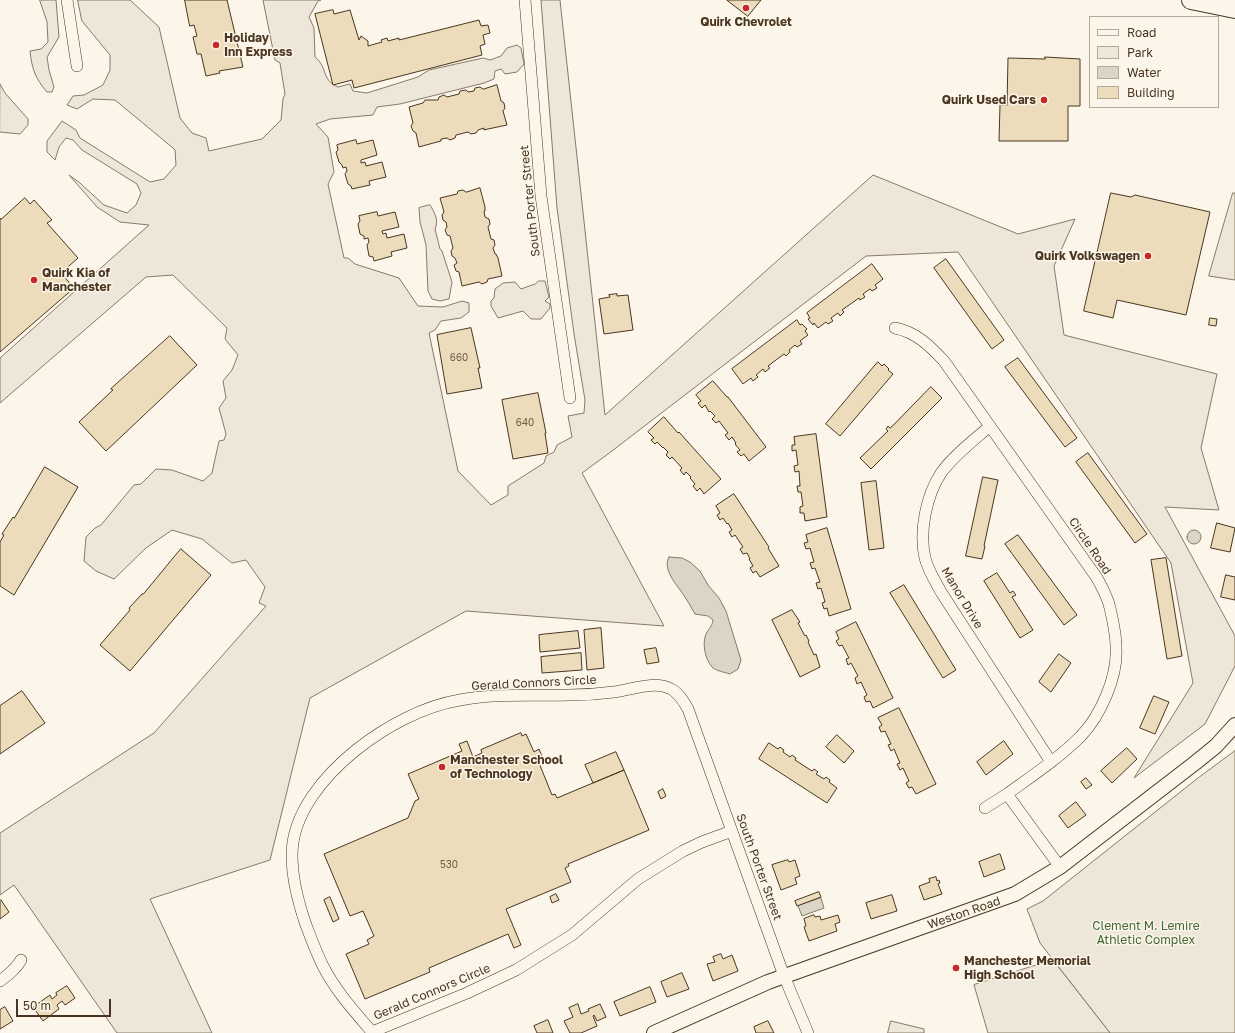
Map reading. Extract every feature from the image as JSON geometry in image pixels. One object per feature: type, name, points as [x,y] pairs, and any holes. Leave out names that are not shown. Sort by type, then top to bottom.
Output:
[{"type":"main road","points":[[1191,0],[1235,9]]},
{"type":"street","points":[[67,0],[77,66]]},
{"type":"street","name":"South Porter Street","points":[[526,0],[541,196],[570,398]]},
{"type":"street","name":"Circle Road","points":[[895,328],[908,332],[926,343],[944,362],[1097,578],[1111,613],[1116,648],[1115,666],[1105,697],[1097,713],[1082,735],[1051,762],[985,808]]},
{"type":"street","name":"Manor Drive","points":[[990,426],[951,461],[941,474],[933,489],[927,505],[923,529],[922,541],[925,559],[941,592],[1051,762]]},
{"type":"street","name":"Gerald Connors Circle","points":[[688,709],[682,698],[671,689],[657,685],[614,692],[569,695],[526,694],[459,700],[438,705],[412,716],[392,726],[365,743],[344,759],[316,790],[306,805],[294,839],[292,854],[296,894],[314,945],[323,967],[334,984],[347,1003],[372,1032],[467,993],[516,970],[572,935],[638,879],[702,842],[732,831]]},
{"type":"street","name":"South Porter Street","points":[[688,709],[784,976],[808,1033]]},
{"type":"street","name":"Weston Road","points":[[654,1033],[768,982],[1000,901],[1030,886],[1060,867],[1195,764],[1216,746],[1235,725]]},
{"type":"street","points":[[1007,794],[1060,867]]},
{"type":"street","points":[[0,981],[8,976],[18,966],[21,960]]},
{"type":"green space","points":[[40,0],[56,0],[59,37],[47,57],[54,87],[52,92],[47,92],[35,73],[30,51],[41,49],[48,42],[47,22]]},
{"type":"green space","points":[[78,0],[130,0],[159,27],[180,118],[192,133],[206,138],[209,151],[262,139],[281,120],[283,99],[285,94],[280,63],[275,60],[263,0],[321,0],[318,1],[309,17],[314,28],[315,57],[322,65],[329,81],[338,87],[350,84],[353,91],[367,93],[418,77],[429,70],[483,58],[490,60],[501,56],[507,48],[517,45],[521,48],[524,64],[517,72],[505,74],[501,69],[495,71],[494,79],[484,83],[400,104],[377,107],[373,115],[330,119],[316,124],[328,137],[334,172],[328,184],[344,258],[348,258],[355,264],[399,278],[418,306],[443,307],[462,301],[469,303],[469,312],[461,318],[441,321],[435,330],[429,333],[458,471],[491,505],[508,495],[508,486],[544,463],[546,456],[554,452],[557,445],[572,437],[568,416],[584,413],[585,400],[574,334],[557,208],[541,0],[560,0],[605,415],[873,175],[1018,234],[1075,219],[1054,266],[1064,335],[1217,374],[1201,448],[1219,510],[1165,507],[1235,636],[1235,666],[1205,724],[1134,778],[1193,683],[1171,563],[958,252],[866,256],[582,473],[664,626],[466,611],[310,698],[270,860],[150,899],[212,1033],[117,1033],[14,885],[0,895],[0,833],[154,733],[266,606],[259,603],[265,587],[246,560],[232,563],[202,539],[172,530],[146,548],[114,579],[96,571],[84,561],[86,537],[95,528],[101,525],[134,485],[141,484],[156,469],[172,470],[203,481],[212,473],[219,441],[224,440],[226,434],[219,408],[226,398],[223,381],[232,370],[238,355],[225,339],[227,328],[173,275],[146,277],[0,403],[0,358],[149,225],[120,222],[97,207],[69,175],[104,205],[127,213],[136,205],[141,193],[137,184],[82,150],[73,140],[66,138],[59,147],[55,160],[47,152],[47,141],[62,121],[76,130],[80,138],[150,182],[164,179],[176,165],[175,150],[115,100],[93,99],[77,109],[67,105],[73,96],[84,95],[103,85],[110,70],[110,55],[82,21]]},
{"type":"green space","points":[[0,84],[5,93],[28,119],[28,125],[20,134],[0,132]]},
{"type":"green space","points":[[1233,193],[1235,193],[1235,280],[1209,276]]},
{"type":"green space","points":[[430,205],[436,217],[437,223],[435,229],[440,249],[452,282],[449,299],[440,301],[432,299],[428,291],[426,245],[420,222],[419,208]]},
{"type":"green space","points":[[539,281],[545,281],[549,297],[545,301],[550,304],[550,308],[541,319],[531,319],[523,311],[498,318],[491,306],[495,289],[503,283],[515,282],[521,289]]},
{"type":"green space","name":"Clement M. Lemire Athletic Complex","points":[[1235,751],[1235,1033],[1110,1033],[1040,943],[1027,909],[1043,901],[1198,778]]},
{"type":"shaded area","points":[[1053,960],[1110,1033],[988,1033],[974,985]]},
{"type":"shaded area","points":[[891,1021],[924,1029],[924,1033],[888,1033]]},
{"type":"water","points":[[1191,530],[1197,530],[1201,534],[1201,540],[1197,544],[1191,544],[1187,540],[1187,534]]},
{"type":"water","points":[[669,557],[682,558],[690,562],[700,571],[708,585],[719,598],[726,611],[741,660],[738,669],[730,674],[712,667],[710,664],[704,647],[706,634],[713,620],[708,616],[695,614],[671,576],[667,566]]},
{"type":"water","points":[[821,898],[824,908],[802,916],[798,906]]},
{"type":"building","name":"Holiday Inn Express","points":[[185,0],[227,0],[243,67],[219,71],[220,73],[206,76],[201,54],[197,54],[193,37],[197,36],[194,25],[190,26]]},
{"type":"building","name":"Quirk Chevrolet","points":[[727,0],[761,0],[748,16]]},
{"type":"building","points":[[333,10],[334,14],[350,10],[359,40],[361,36],[368,41],[368,46],[382,42],[381,40],[387,38],[388,41],[399,38],[399,40],[479,20],[481,26],[488,25],[490,33],[483,35],[485,44],[480,46],[482,55],[354,88],[352,80],[333,85],[315,14]]},
{"type":"building","name":"Quirk Used Cars","points":[[1045,57],[1080,59],[1080,106],[1068,106],[1068,141],[999,141],[1000,105],[1007,105],[1008,58],[1045,59]]},
{"type":"building","points":[[497,85],[501,101],[504,103],[505,108],[503,111],[507,125],[484,130],[484,128],[471,134],[468,132],[456,135],[455,138],[450,140],[447,138],[441,139],[441,141],[419,147],[416,133],[413,131],[411,126],[413,123],[409,107],[423,103],[425,100],[438,100],[439,97],[444,95],[447,97],[459,94],[460,91],[466,90],[468,92],[474,91],[475,88],[480,87],[483,89]]},
{"type":"building","points":[[356,140],[357,144],[373,140],[377,155],[361,160],[361,163],[365,162],[366,166],[382,162],[386,177],[369,181],[370,185],[352,189],[348,184],[345,174],[347,171],[346,167],[343,168],[339,162],[336,152],[338,150],[337,145]]},
{"type":"building","points":[[480,188],[485,207],[485,217],[489,219],[490,224],[488,227],[491,239],[494,240],[495,245],[493,248],[498,258],[502,276],[488,279],[487,282],[482,284],[479,282],[462,286],[459,272],[456,271],[454,265],[457,263],[455,258],[452,256],[451,251],[453,248],[450,236],[447,235],[445,230],[447,227],[446,222],[443,220],[442,215],[444,212],[440,198],[457,194],[458,191],[463,190],[466,192]]},
{"type":"building","name":"Quirk Volkswagen","points":[[1111,193],[1131,197],[1135,195],[1210,212],[1186,315],[1117,300],[1113,318],[1084,311]]},
{"type":"building","name":"Quirk Kia of Manchester","points":[[25,198],[30,204],[34,200],[52,220],[47,223],[78,258],[61,273],[74,288],[0,352],[0,218],[1,219]]},
{"type":"building","points":[[377,212],[378,216],[395,212],[399,227],[382,231],[383,234],[386,233],[387,238],[404,234],[407,248],[391,252],[392,256],[374,261],[373,257],[369,256],[367,245],[369,242],[368,238],[364,239],[364,236],[360,234],[358,224],[360,221],[359,216]]},
{"type":"building","points":[[946,259],[1004,340],[992,349],[934,268]]},
{"type":"building","points":[[872,264],[883,279],[875,285],[877,288],[872,291],[870,289],[863,294],[865,297],[860,300],[859,298],[842,310],[844,312],[840,316],[838,313],[831,318],[833,321],[828,324],[826,322],[818,328],[814,323],[813,325],[808,319],[810,318],[807,313]]},
{"type":"building","points":[[617,294],[617,296],[628,295],[633,330],[604,334],[599,299]]},
{"type":"building","points":[[1210,318],[1217,319],[1216,326],[1209,325]]},
{"type":"building","points":[[797,320],[800,325],[802,324],[807,329],[805,331],[808,335],[800,341],[802,344],[797,347],[795,345],[789,350],[790,352],[786,356],[784,354],[768,366],[770,368],[765,372],[763,369],[756,375],[758,377],[753,381],[751,378],[743,384],[732,369]]},
{"type":"building","points":[[471,328],[480,368],[478,368],[482,388],[447,394],[437,335]]},
{"type":"building","points":[[170,336],[197,365],[106,451],[79,422],[113,390],[111,389]]},
{"type":"building","points":[[1018,358],[1077,438],[1065,447],[1005,367]]},
{"type":"building","points":[[878,362],[882,366],[884,364],[893,374],[840,436],[826,424]]},
{"type":"building","points":[[713,381],[728,397],[766,447],[749,461],[744,454],[741,456],[737,452],[740,450],[735,444],[736,443],[732,437],[729,440],[725,435],[728,433],[719,421],[716,423],[712,419],[715,416],[710,411],[709,412],[705,405],[702,408],[698,403],[701,401],[696,395]]},
{"type":"building","points":[[931,387],[942,398],[871,469],[860,458],[888,431],[886,429],[888,426],[890,428]]},
{"type":"building","points":[[538,393],[546,433],[548,453],[513,459],[502,400]]},
{"type":"building","points":[[664,417],[721,479],[704,494],[700,488],[697,491],[693,486],[695,484],[690,478],[691,477],[686,472],[684,475],[680,470],[682,468],[672,457],[670,459],[666,455],[668,452],[657,442],[655,444],[651,440],[654,438],[648,432]]},
{"type":"building","points":[[816,434],[827,517],[805,521],[804,513],[800,513],[800,507],[803,506],[801,492],[798,492],[797,486],[800,486],[799,471],[795,472],[794,466],[798,465],[796,450],[792,451],[792,445],[795,445],[794,437]]},
{"type":"building","points":[[1088,453],[1147,534],[1135,543],[1076,462]]},
{"type":"building","points":[[45,467],[78,487],[14,595],[0,586],[0,542],[4,535],[2,534],[13,517],[14,518]]},
{"type":"building","points":[[983,477],[998,480],[982,559],[966,556]]},
{"type":"building","points":[[876,481],[884,548],[869,550],[861,483]]},
{"type":"building","points":[[734,494],[769,547],[768,548],[779,566],[760,577],[756,571],[753,573],[750,568],[753,566],[750,559],[747,553],[743,554],[740,549],[743,547],[735,535],[732,537],[729,532],[732,530],[728,523],[727,524],[723,518],[720,520],[717,515],[720,513],[716,506]]},
{"type":"building","points":[[1217,523],[1235,528],[1230,552],[1211,548]]},
{"type":"building","points":[[827,528],[851,609],[829,616],[827,608],[824,609],[822,603],[825,602],[821,588],[818,589],[816,583],[820,582],[815,568],[812,569],[810,563],[814,562],[810,548],[806,549],[804,543],[808,542],[806,535]]},
{"type":"building","points":[[1018,535],[1077,615],[1064,625],[1005,544]]},
{"type":"building","points":[[181,549],[211,575],[130,671],[100,645],[130,610],[129,608],[143,594]]},
{"type":"building","points":[[1166,558],[1182,656],[1167,659],[1151,560]]},
{"type":"building","points":[[997,573],[1010,593],[1013,591],[1016,595],[1012,597],[1033,630],[1020,638],[984,581]]},
{"type":"building","points":[[1226,575],[1235,577],[1235,600],[1221,597]]},
{"type":"building","points":[[904,585],[956,670],[943,678],[890,593]]},
{"type":"building","points":[[792,610],[800,622],[798,623],[809,641],[808,642],[814,655],[816,654],[820,667],[800,677],[772,620]]},
{"type":"building","points":[[856,622],[893,698],[873,708],[870,701],[866,702],[864,697],[867,695],[861,682],[857,684],[855,678],[858,676],[851,663],[848,665],[846,659],[849,658],[842,645],[839,646],[836,641],[839,639],[836,632]]},
{"type":"building","points":[[601,628],[604,668],[587,670],[584,630]]},
{"type":"building","points":[[578,631],[580,648],[540,652],[539,635]]},
{"type":"building","points":[[656,648],[659,662],[647,664],[644,650]]},
{"type":"building","points":[[581,653],[582,670],[542,673],[541,657]]},
{"type":"building","points":[[1059,654],[1071,663],[1051,692],[1039,682]]},
{"type":"building","points":[[22,691],[45,723],[0,754],[0,706]]},
{"type":"building","points":[[1154,696],[1169,702],[1155,734],[1140,728]]},
{"type":"building","points":[[899,708],[936,784],[916,794],[912,787],[909,788],[906,783],[909,781],[903,768],[900,770],[897,764],[900,763],[894,749],[891,751],[888,745],[891,744],[885,731],[881,732],[879,727],[882,725],[878,718]]},
{"type":"building","points":[[521,733],[522,736],[526,734],[534,752],[539,749],[544,761],[539,763],[552,795],[555,794],[557,798],[624,770],[649,830],[568,864],[569,866],[565,868],[571,882],[506,909],[521,945],[514,948],[508,934],[429,968],[430,972],[365,999],[346,954],[369,944],[367,940],[374,936],[363,911],[350,916],[324,854],[408,818],[415,801],[419,799],[408,774],[462,751],[459,744],[467,741],[473,757],[482,753],[481,750]]},
{"type":"building","points":[[837,735],[854,751],[844,763],[826,747]]},
{"type":"building","points":[[1004,741],[1013,754],[986,775],[977,762]]},
{"type":"building","points":[[769,743],[778,749],[780,747],[784,750],[783,752],[790,757],[792,755],[796,758],[795,760],[812,771],[814,769],[818,772],[816,774],[824,779],[826,777],[830,780],[829,782],[837,788],[827,803],[759,759]]},
{"type":"building","points":[[1127,748],[1137,759],[1112,783],[1101,771]]},
{"type":"building","points":[[616,752],[624,770],[593,783],[585,765]]},
{"type":"building","points":[[1086,778],[1092,785],[1086,789],[1081,782]]},
{"type":"building","points":[[663,789],[666,796],[661,799],[658,792]]},
{"type":"building","points":[[1076,802],[1086,815],[1068,828],[1059,816]]},
{"type":"building","points":[[1000,854],[1005,869],[984,877],[979,862]]},
{"type":"building","points":[[788,860],[789,862],[795,860],[800,876],[795,878],[797,884],[781,890],[772,865]]},
{"type":"building","points":[[936,877],[937,881],[939,880],[940,883],[938,884],[942,894],[924,900],[919,886],[930,882],[929,879]]},
{"type":"building","points":[[819,892],[821,897],[797,906],[795,901]]},
{"type":"building","points":[[556,894],[559,900],[552,903],[550,897]]},
{"type":"building","points":[[892,895],[897,911],[871,919],[866,903]]},
{"type":"building","points":[[330,897],[339,919],[333,922],[324,900]]},
{"type":"building","points":[[1,900],[9,912],[0,919],[0,901]]},
{"type":"building","points":[[814,915],[815,917],[820,916],[821,920],[838,915],[840,922],[835,924],[837,931],[809,941],[804,927],[806,926],[804,919]]},
{"type":"building","points":[[721,954],[723,959],[732,955],[738,971],[713,981],[707,964],[715,962],[713,957]]},
{"type":"building","points":[[682,973],[689,989],[667,997],[661,982]]},
{"type":"building","points":[[67,986],[75,998],[65,1005],[62,1001],[57,1005],[59,1009],[43,1021],[33,1007],[50,995],[52,999],[57,995],[56,993]]},
{"type":"building","points":[[650,987],[656,1002],[620,1016],[614,1002]]},
{"type":"building","points":[[578,1004],[581,1014],[600,1004],[606,1017],[597,1021],[594,1015],[593,1016],[597,1026],[581,1033],[570,1033],[564,1021],[573,1017],[569,1008]]},
{"type":"building","points":[[5,1007],[13,1021],[0,1029],[0,1010]]},
{"type":"building","points":[[548,1020],[553,1033],[537,1033],[534,1026]]},
{"type":"building","points":[[768,1021],[774,1033],[756,1033],[754,1027]]},
{"type":"place","name":"Quirk Chevrolet","points":[[746,8]]},
{"type":"place","name":"Holiday Inn Express","points":[[216,45]]},
{"type":"place","name":"Quirk Used Cars","points":[[1044,100]]},
{"type":"place","name":"Quirk Volkswagen","points":[[1148,256]]},
{"type":"place","name":"Quirk Kia of Manchester","points":[[34,280]]},
{"type":"place","name":"Manchester School of Technology","points":[[442,767]]},
{"type":"place","name":"Manchester Memorial High School","points":[[956,968]]}]
